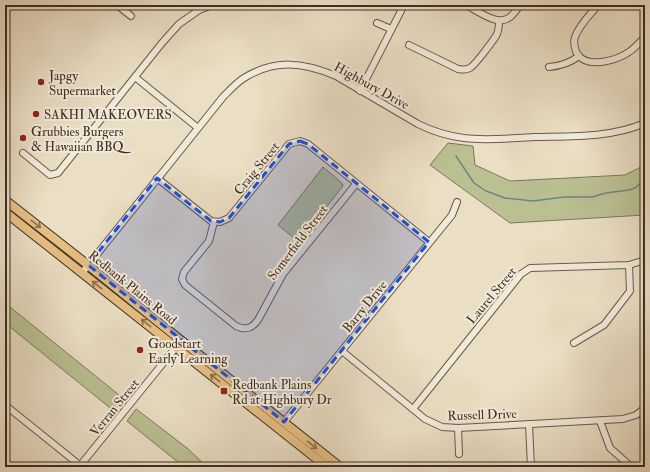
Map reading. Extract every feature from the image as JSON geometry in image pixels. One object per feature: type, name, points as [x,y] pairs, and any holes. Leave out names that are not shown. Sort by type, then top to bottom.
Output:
[{"type":"main road","name":"Redbank Plains Road","points":[[5,200],[88,265],[179,344],[327,467]]},
{"type":"main road","name":"Redbank Plains Road","points":[[5,212],[82,273],[284,422],[340,467]]},
{"type":"street","points":[[117,5],[131,16]]},
{"type":"street","points":[[23,153],[50,175],[58,173],[179,24],[199,10],[212,5]]},
{"type":"street","points":[[360,91],[404,5]]},
{"type":"street","points":[[466,5],[499,21],[506,20],[510,17],[520,5]]},
{"type":"street","points":[[598,5],[578,30],[574,39],[579,56],[588,62],[598,63],[630,52],[645,37]]},
{"type":"street","points":[[409,44],[458,69],[464,70],[470,68],[496,36],[499,28],[499,21]]},
{"type":"street","points":[[378,23],[391,30]]},
{"type":"street","points":[[549,67],[565,64],[579,56]]},
{"type":"street","name":"Highbury Drive","points":[[82,273],[223,97],[243,78],[259,71],[278,66],[296,64],[309,66],[336,76],[418,124],[431,130],[464,138],[494,139],[583,135],[616,132],[644,125]]},
{"type":"street","points":[[135,77],[198,128]]},
{"type":"street","name":"Craig Street","points":[[214,222],[220,222],[229,218],[290,144],[300,142],[308,144],[429,242]]},
{"type":"street","points":[[157,178],[214,222]]},
{"type":"street","name":"Somerfield Street","points":[[214,222],[209,241],[184,272],[182,279],[185,285],[236,326],[242,329],[248,329],[254,326],[258,320],[283,274],[356,184]]},
{"type":"street","name":"Barry Drive","points":[[284,422],[452,215],[457,202]]},
{"type":"street","name":"Laurel Street","points":[[413,409],[521,274],[530,268],[629,265],[645,260]]},
{"type":"street","points":[[574,343],[604,325],[630,291],[629,265]]},
{"type":"street","name":"Verran Street","points":[[80,467],[179,344]]},
{"type":"street","name":"Russell Drive","points":[[342,351],[413,409],[433,424],[442,427],[458,428],[624,419],[636,415],[645,408]]},
{"type":"street","points":[[5,405],[80,467]]},
{"type":"street","points":[[600,421],[610,448],[627,463]]},
{"type":"street","points":[[529,424],[531,467]]},
{"type":"street","points":[[458,428],[459,454]]},
{"type":"highlighted area","points":[[300,141],[308,144],[429,242],[284,422],[88,265],[157,178],[211,221],[220,222],[229,218],[289,144]]},
{"type":"green space","points":[[448,143],[473,146],[475,165],[510,181],[625,175],[645,165],[645,215],[510,223],[430,165]]},
{"type":"green space","points":[[323,167],[342,183],[343,186],[299,242],[278,225]]},
{"type":"green space","points":[[5,303],[124,399],[114,411],[5,323]]},
{"type":"green space","points":[[136,409],[187,448],[207,467],[184,467],[127,421]]},
{"type":"waterway","points":[[456,156],[474,183],[486,191],[505,198],[533,201],[564,197],[592,197],[635,188],[645,179]]},
{"type":"place","name":"Japgy Supermarket","points":[[41,82]]},
{"type":"place","name":"SAKHI MAKEOVERS","points":[[36,114]]},
{"type":"place","name":"Grubbies Burgers & Hawaiian BBQ","points":[[23,138]]},
{"type":"place","name":"Goodstart Early Learning","points":[[140,350]]},
{"type":"place","name":"Redbank Plains Rd at Highbury Dr","points":[[224,391]]}]
